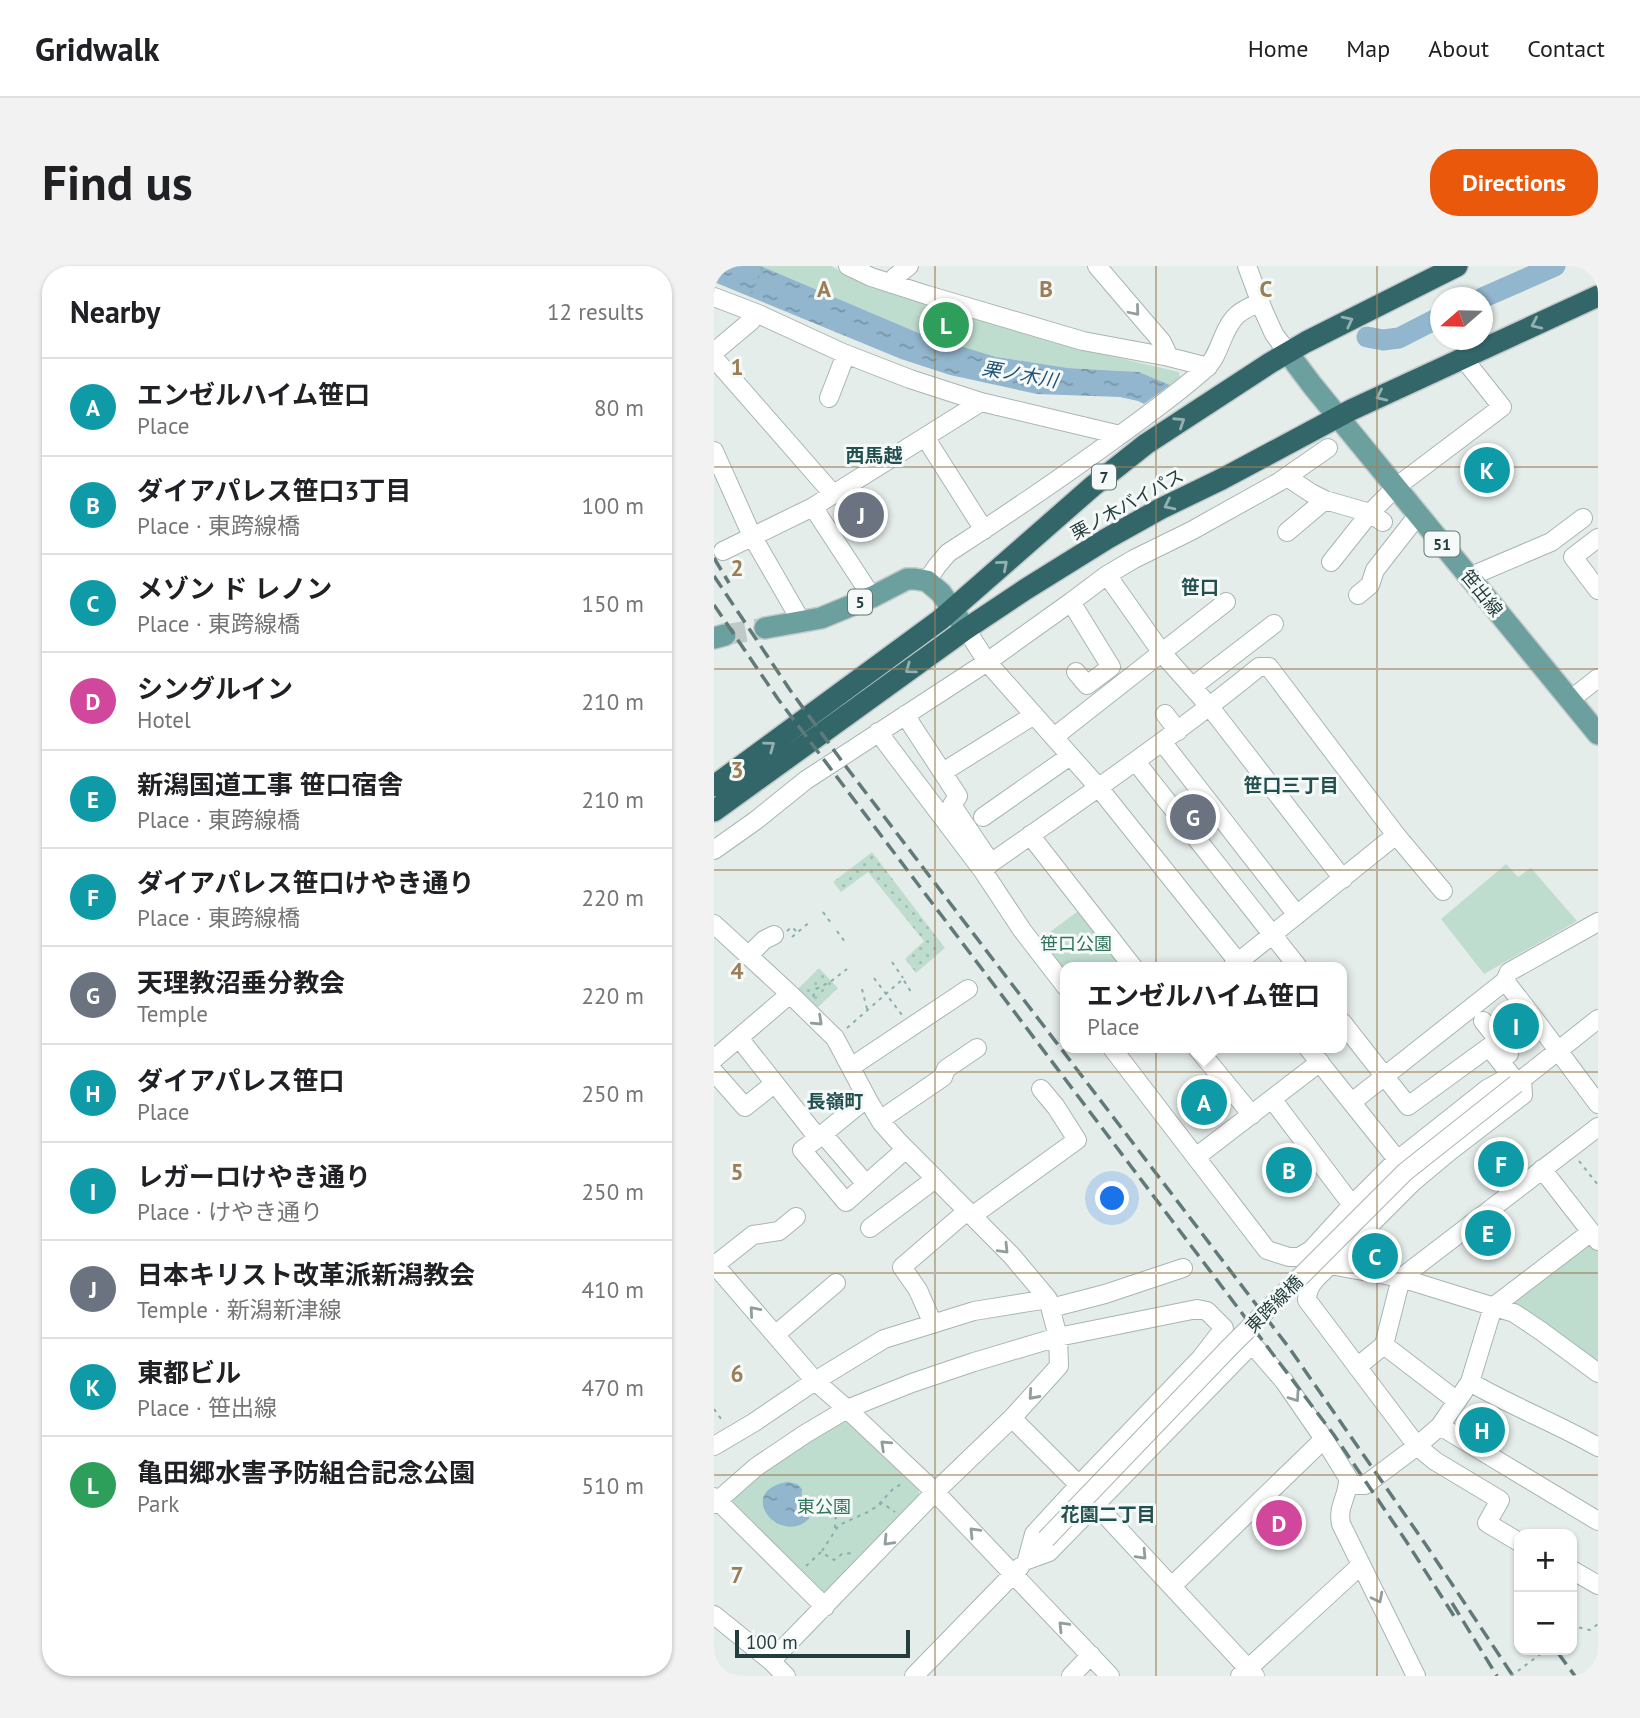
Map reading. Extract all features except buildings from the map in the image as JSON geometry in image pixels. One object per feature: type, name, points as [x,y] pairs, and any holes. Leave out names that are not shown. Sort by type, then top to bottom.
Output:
[{"type":"highway","name":"栗ノ木バイパス","points":[[714,786],[952,610],[1093,486],[1146,444],[1306,342],[1457,266]]},
{"type":"highway","name":"栗ノ木バイパス","points":[[714,811],[966,629],[1108,538],[1399,387],[1598,296]]},
{"type":"main road","name":"笹出線","points":[[1288,353],[1598,734]]},
{"type":"main road","name":"5","points":[[765,628],[821,618],[907,579],[927,581]]},
{"type":"main road","points":[[927,581],[941,593],[966,629]]},
{"type":"street","points":[[848,266],[871,277],[993,316],[1083,341],[1208,367]]},
{"type":"street","points":[[892,284],[895,277],[909,266]]},
{"type":"street","points":[[1097,266],[1162,342],[1169,357]]},
{"type":"street","points":[[1247,266],[1274,334],[1288,353]]},
{"type":"street","points":[[714,297],[752,308],[845,354],[910,379],[981,402],[1119,435]]},
{"type":"street","points":[[927,581],[948,553],[1049,486],[1208,367],[1219,351],[1228,326],[1236,316],[1260,302]]},
{"type":"street","points":[[714,352],[751,321],[752,308]]},
{"type":"street","points":[[829,398],[845,354]]},
{"type":"street","points":[[714,358],[832,494]]},
{"type":"street","points":[[1331,562],[1377,518],[1396,487],[1502,407],[1463,358]]},
{"type":"street","points":[[723,551],[813,506],[981,402]]},
{"type":"street","points":[[925,437],[984,530]]},
{"type":"street","points":[[714,850],[806,780],[986,662],[1107,575],[1283,479],[1328,448]]},
{"type":"street","points":[[714,451],[752,536],[801,621]]},
{"type":"street","points":[[1266,456],[1283,479],[1325,500],[1377,518]]},
{"type":"street","points":[[1287,532],[1325,500]]},
{"type":"street","points":[[813,506],[872,597]]},
{"type":"street","points":[[1358,595],[1370,585],[1375,570],[1418,515]]},
{"type":"street","points":[[1469,577],[1551,542],[1583,518]]},
{"type":"street","points":[[1598,538],[1573,557],[1598,590]]},
{"type":"street","points":[[1107,575],[1162,653],[1210,707],[1343,878]]},
{"type":"street","points":[[1054,737],[1226,601]]},
{"type":"street","points":[[1071,602],[1111,667],[1087,685],[1076,672]]},
{"type":"street","points":[[1192,687],[1274,624]]},
{"type":"street","points":[[966,629],[986,662],[1099,789],[1234,962]]},
{"type":"street","points":[[987,867],[1163,743],[1259,667],[1269,667],[1396,835],[1443,891]]},
{"type":"street","points":[[1570,700],[1598,678]]},
{"type":"street","points":[[1165,714],[1178,731]]},
{"type":"street","points":[[905,715],[958,796],[952,806],[1022,930],[1060,979]]},
{"type":"street","points":[[943,772],[1034,715]]},
{"type":"street","points":[[878,732],[987,867]]},
{"type":"street","points":[[1163,743],[1297,915]]},
{"type":"street","points":[[983,817],[1070,756]]},
{"type":"street","points":[[1136,762],[1294,962]]},
{"type":"street","points":[[1031,835],[1129,962]]},
{"type":"street","points":[[1242,962],[1396,835]]},
{"type":"street","points":[[1352,1102],[1505,981],[1509,972],[1598,922]]},
{"type":"street","points":[[714,924],[835,1038],[880,1120],[1012,1256],[1049,1304],[1058,1337],[1059,1367],[1012,1418],[935,1492],[771,1661]]},
{"type":"street","points":[[748,956],[764,940],[783,936]]},
{"type":"street","points":[[1505,981],[1598,1104]]},
{"type":"street","points":[[851,1067],[968,989]]},
{"type":"street","points":[[714,1059],[739,1038],[796,999]]},
{"type":"street","points":[[1121,1053],[1267,1250],[1289,1257],[1299,1257],[1311,1250],[1397,1161],[1487,1089],[1507,1078],[1520,1079],[1598,1019]]},
{"type":"street","points":[[1483,1021],[1520,1079],[1523,1095],[1414,1181],[1314,1280],[1307,1290],[1307,1300],[1418,1446],[1435,1461],[1500,1500],[1488,1523],[1514,1539]]},
{"type":"street","points":[[1347,1028],[1408,1106],[1489,1046],[1520,1079]]},
{"type":"street","points":[[739,1038],[820,1136],[866,1184]]},
{"type":"street","points":[[880,1120],[943,1077],[946,1069],[977,1048]]},
{"type":"street","points":[[1201,1053],[1252,1115]]},
{"type":"street","points":[[1312,1053],[1414,1181]]},
{"type":"street","points":[[1196,1157],[1320,1062]]},
{"type":"street","points":[[714,1072],[745,1107],[775,1083]]},
{"type":"street","name":"東跨線橋","points":[[1027,1560],[1229,1349],[1405,1172],[1520,1079]]},
{"type":"street","points":[[933,1324],[918,1290],[902,1268],[970,1214],[1077,1140],[1041,1089]]},
{"type":"street","points":[[867,1098],[802,1150],[846,1202],[906,1149]]},
{"type":"street","points":[[1272,1099],[1352,1205]]},
{"type":"street","points":[[1357,1367],[1384,1345],[1401,1278],[1598,1127]]},
{"type":"street","points":[[1348,1485],[1365,1485],[1418,1446],[1440,1426],[1470,1382],[1493,1307],[1594,1236],[1542,1169]]},
{"type":"street","points":[[870,1228],[935,1179]]},
{"type":"street","points":[[796,1217],[779,1231],[754,1235],[714,1265],[815,1381],[935,1492],[1110,1676]]},
{"type":"street","points":[[1311,1250],[1330,1265],[1401,1278],[1514,1313],[1598,1373]]},
{"type":"street","points":[[714,1446],[884,1339],[974,1311],[1049,1304],[1105,1294],[1183,1268]]},
{"type":"street","points":[[775,1335],[836,1283]]},
{"type":"street","points":[[825,1607],[715,1500],[756,1467],[847,1409],[912,1383],[1058,1337],[1197,1309],[1207,1311],[1224,1328],[1200,1359],[1034,1534],[1027,1560]]},
{"type":"street","points":[[914,1676],[1027,1560],[1049,1552],[1252,1343],[1284,1381],[1348,1478],[1339,1514],[1340,1524],[1409,1672]]},
{"type":"street","points":[[1384,1345],[1457,1401]]},
{"type":"street","points":[[1200,1359],[1219,1378]]},
{"type":"street","points":[[1470,1382],[1598,1447]]},
{"type":"street","points":[[1012,1418],[1079,1485]]},
{"type":"street","points":[[1440,1426],[1598,1521]]},
{"type":"street","points":[[1130,1433],[1148,1451]]},
{"type":"street","points":[[1172,1586],[1324,1439]]},
{"type":"street","points":[[1096,1505],[1172,1586],[1248,1674],[1361,1565]]},
{"type":"street","points":[[1577,1573],[1598,1585]]},
{"type":"street","points":[[714,1615],[786,1676]]},
{"type":"street","points":[[1070,1676],[1091,1655]]},
{"type":"path","points":[[752,308],[763,266]]},
{"type":"path","points":[[823,912],[831,923]]},
{"type":"path","points":[[783,936],[811,921]]},
{"type":"path","points":[[837,931],[845,942]]},
{"type":"path","points":[[892,962],[911,992]]},
{"type":"path","points":[[796,999],[814,996],[816,989],[847,969]]},
{"type":"path","points":[[874,978],[911,1027]]},
{"type":"path","points":[[835,1038],[903,979]]},
{"type":"path","points":[[862,989],[867,1010]]},
{"type":"path","points":[[1570,1149],[1598,1185]]},
{"type":"path","points":[[803,1568],[827,1546],[841,1523],[868,1512],[893,1489],[904,1483],[899,1478]]},
{"type":"path","points":[[879,1504],[884,1504],[895,1512]]},
{"type":"path","points":[[835,1513],[835,1529]]},
{"type":"path","points":[[821,1552],[834,1560],[842,1554],[858,1551]]},
{"type":"path","points":[[1577,1627],[1590,1630],[1598,1625]]},
{"type":"path","points":[[1511,1676],[1539,1655]]},
{"type":"green space","points":[[761,266],[831,266],[869,287],[1055,343],[1179,372],[1180,378],[1170,385],[1139,372],[1068,368],[996,357],[921,334]]},
{"type":"green space","points":[[872,852],[945,948],[916,973],[905,959],[924,941],[868,872],[841,892],[833,882]]},
{"type":"green space","points":[[1506,864],[1518,877],[1531,868],[1577,921],[1484,974],[1441,919]]},
{"type":"green space","name":"笹口公園","points":[[1081,909],[1122,962],[1060,962],[1060,968],[1039,940]]},
{"type":"green space","points":[[819,968],[838,988],[816,1009],[796,991]]},
{"type":"green space","points":[[1590,1239],[1598,1249],[1598,1368],[1503,1304]]},
{"type":"green space","name":"東公園","points":[[841,1418],[850,1419],[918,1488],[920,1499],[825,1596],[729,1503],[729,1496]]},
{"type":"water","points":[[714,266],[761,266],[921,334],[996,357],[1068,368],[1139,372],[1170,385],[1144,404],[1120,397],[1037,394],[950,375],[901,359],[714,282]]},
{"type":"water","points":[[788,1482],[797,1484],[802,1489],[801,1507],[809,1514],[809,1519],[800,1525],[789,1527],[770,1518],[763,1502],[765,1493],[774,1486]]},
{"type":"waterway","name":"栗ノ木川","points":[[1493,293],[1555,266]]},
{"type":"waterway","name":"栗ノ木川","points":[[1367,337],[1383,340],[1399,338],[1430,322]]},
{"type":"tunnel","points":[[725,635],[765,628]]},
{"type":"railway","points":[[714,558],[729,583]]},
{"type":"railway","points":[[714,576],[790,690],[844,764],[1060,1047]]},
{"type":"railway","points":[[714,605],[778,699],[1334,1435],[1454,1616]]},
{"type":"railway","points":[[1064,1053],[1290,1349],[1513,1676]]},
{"type":"railway","points":[[1452,1603],[1497,1676]]},
{"type":"railway","points":[[1559,1655],[1575,1676]]},
{"type":"place","name":"亀田郷水害予防組合記念公園","points":[[946,325]]},
{"type":"place","name":"東都ビル","points":[[1487,470]]},
{"type":"place","name":"日本キリスト改革派新潟教会","points":[[861,515]]},
{"type":"place","name":"天理教沼垂分教会","points":[[1193,817]]},
{"type":"place","name":"レガーロけやき通り","points":[[1516,1026]]},
{"type":"place","name":"エンゼルハイム笹口","points":[[1204,1102]]},
{"type":"place","name":"ダイアパレス笹口けやき通り","points":[[1501,1164]]},
{"type":"place","name":"ダイアパレス笹口3丁目","points":[[1289,1170]]},
{"type":"place","name":"新潟国道工事 笹口宿舎","points":[[1488,1233]]},
{"type":"place","name":"メゾン ド レノン","points":[[1375,1256]]},
{"type":"place","name":"ダイアパレス笹口","points":[[1482,1430]]},
{"type":"place","name":"シングルイン","points":[[1279,1523]]},
{"type":"district","name":"西馬越","points":[[874,455]]},
{"type":"district","name":"笹口","points":[[1200,587]]},
{"type":"district","name":"笹口三丁目","points":[[1291,785]]},
{"type":"district","name":"長嶺町","points":[[835,1101]]},
{"type":"district","name":"花園二丁目","points":[[1108,1514]]}]
